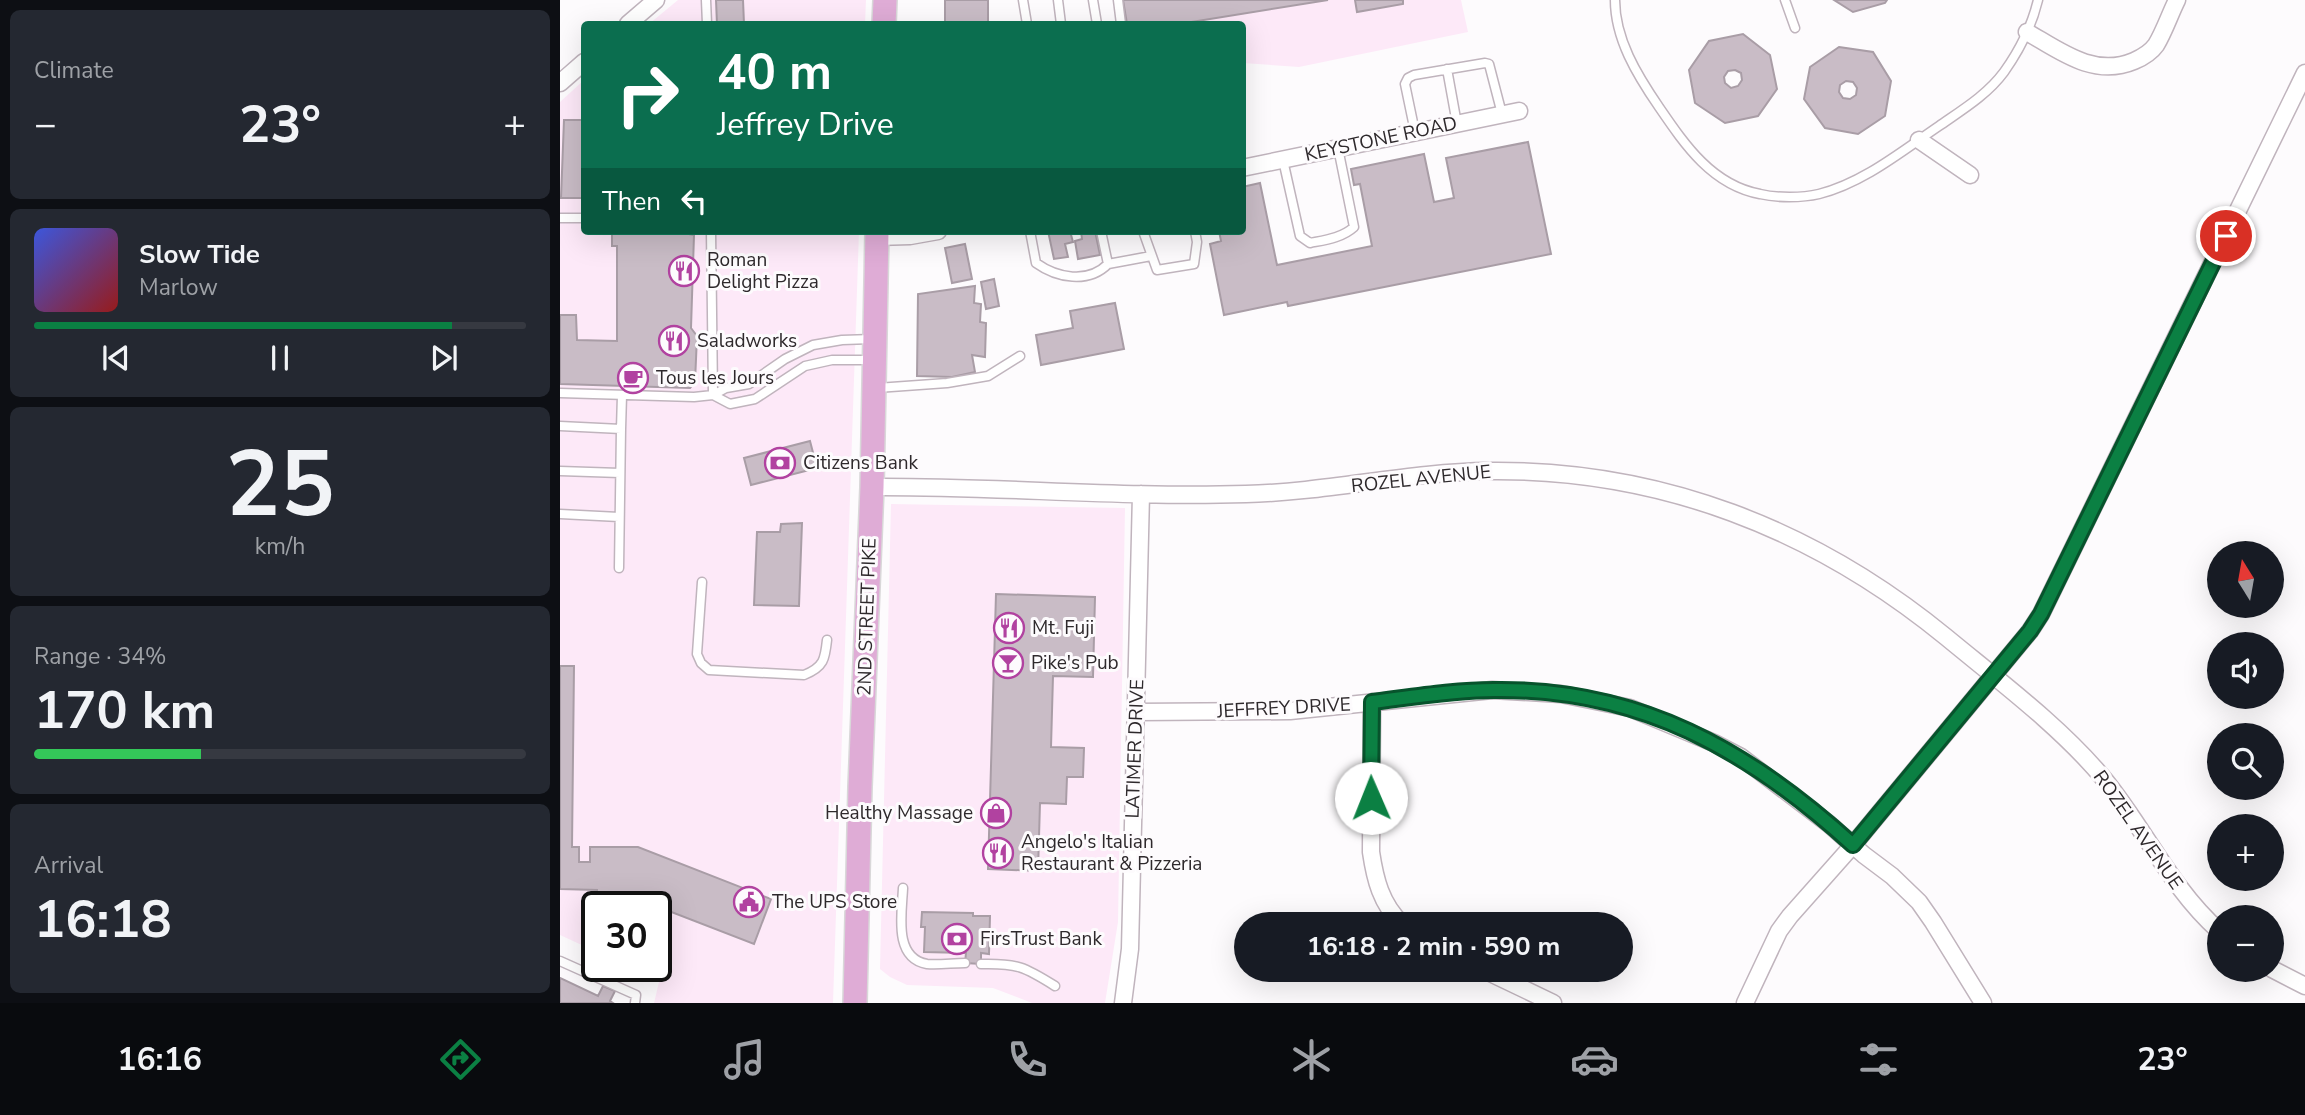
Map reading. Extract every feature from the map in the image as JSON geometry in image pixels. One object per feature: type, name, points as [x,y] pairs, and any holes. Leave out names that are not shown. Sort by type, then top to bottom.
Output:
[{"type":"main road","points":[[884,21],[885,0]]},
{"type":"main road","name":"2ND STREET PIKE","points":[[855,1003],[860,787],[872,487],[877,235]]},
{"type":"street","points":[[632,21],[656,0]]},
{"type":"street","points":[[2027,32],[2084,64],[2122,66],[2142,57],[2155,46],[2177,0]]},
{"type":"street","points":[[560,83],[581,65]]},
{"type":"street","points":[[1745,1003],[1779,931],[2030,631],[2051,595],[2305,73]]},
{"type":"street","name":"KEYSTONE ROAD","points":[[1246,167],[1519,111]]},
{"type":"street","points":[[1919,140],[1970,175]]},
{"type":"street","points":[[894,235],[916,235]]},
{"type":"street","name":"ROZEL AVENUE","points":[[872,487],[1195,495],[1306,491],[1442,473],[1488,471],[1584,476],[1663,491],[1738,514],[1820,551],[1871,581],[1909,608],[1992,676],[2084,756],[2121,800],[2184,895],[2207,919]]},
{"type":"street","name":"LATIMER DRIVE","points":[[1123,1003],[1130,948],[1141,494]]},
{"type":"street","name":"JEFFREY DRIVE","points":[[1136,712],[1290,711],[1469,691],[1516,690],[1584,697],[1630,708],[1741,757],[1892,876],[1919,902],[1983,1003]]},
{"type":"street","points":[[1372,702],[1371,825],[1374,874],[1385,903],[1392,912]]},
{"type":"street","points":[[2284,975],[2305,986]]},
{"type":"street","points":[[1509,982],[1553,1003]]},
{"type":"lane","points":[[706,0],[707,21]]},
{"type":"lane","points":[[1023,0],[1026,21]]},
{"type":"lane","points":[[1058,0],[1061,21]]},
{"type":"lane","points":[[1093,0],[1096,21]]},
{"type":"lane","points":[[1118,0],[1121,21]]},
{"type":"lane","points":[[1615,0],[1620,37],[1642,82],[1691,153],[1715,175],[1761,195],[1818,194],[1844,185],[1869,172],[1980,98],[2004,72],[2027,32],[2038,0]]},
{"type":"lane","points":[[1785,0],[1795,28]]},
{"type":"lane","points":[[1415,132],[1405,84],[1408,78],[1414,75],[1489,64],[1502,114]]},
{"type":"lane","points":[[1447,69],[1457,124]]},
{"type":"lane","points":[[1283,160],[1300,236],[1310,243],[1324,240],[1346,234],[1354,227],[1338,148]]},
{"type":"lane","points":[[560,218],[581,218]]},
{"type":"lane","points":[[710,235],[713,395]]},
{"type":"lane","points":[[1031,235],[1036,263],[1048,272],[1084,277],[1102,271],[1108,264],[1152,256]]},
{"type":"lane","points":[[1102,235],[1108,264]]},
{"type":"lane","points":[[1144,235],[1157,270],[1194,264],[1196,235]]},
{"type":"lane","points":[[560,393],[694,397],[713,395],[726,388],[749,384],[785,359],[813,345],[842,340],[875,350]]},
{"type":"lane","points":[[713,395],[730,404],[755,400],[805,366],[875,350]]},
{"type":"lane","points":[[874,388],[947,383],[988,376],[1020,356]]},
{"type":"lane","points":[[619,568],[622,395]]},
{"type":"lane","points":[[560,426],[621,429]]},
{"type":"lane","points":[[560,471],[620,473]]},
{"type":"lane","points":[[560,514],[619,517]]},
{"type":"lane","points":[[702,582],[697,654],[701,663],[709,670],[804,675],[825,660],[827,640]]},
{"type":"lane","points":[[903,888],[903,947],[914,959],[927,964],[965,963]]},
{"type":"lane","points":[[560,961],[636,995],[635,1003]]},
{"type":"lane","points":[[981,964],[1003,963],[1026,968],[1055,986]]},
{"type":"shaded area","points":[[678,0],[866,0],[865,21],[653,21]]},
{"type":"shaded area","points":[[1122,0],[1461,0],[1468,32],[1299,67],[1246,63],[1246,21],[1125,21]]},
{"type":"shaded area","points":[[581,83],[581,235],[859,235],[833,1003],[654,1003],[659,982],[672,982],[672,891],[581,891],[581,945],[560,935],[560,102]]},
{"type":"shaded area","points":[[891,504],[1125,508],[1118,922],[1105,1003],[1032,1003],[993,988],[907,985],[880,969]]},
{"type":"building","points":[[716,0],[743,0],[744,21],[717,21]]},
{"type":"building","points":[[945,0],[988,0],[988,21],[945,21]]},
{"type":"building","points":[[1123,0],[1328,0],[1198,21],[1126,21]]},
{"type":"building","points":[[1355,0],[1403,0],[1403,4],[1357,12]]},
{"type":"building","points":[[1834,0],[1887,0],[1885,3],[1853,12]]},
{"type":"building","points":[[1743,34],[1770,55],[1777,89],[1758,116],[1725,123],[1695,103],[1689,70],[1709,41]],"holes":[[[1728,71],[1741,73],[1742,80],[1738,86],[1731,88],[1725,83],[1724,77]]]},
{"type":"building","points":[[1839,47],[1873,52],[1891,81],[1885,116],[1858,134],[1825,128],[1804,99],[1810,67]],"holes":[[[1846,81],[1853,82],[1857,88],[1856,95],[1850,99],[1843,98],[1839,92],[1840,85]]]},
{"type":"building","points":[[564,120],[581,120],[581,198],[561,198]]},
{"type":"building","points":[[1528,142],[1551,254],[1288,306],[1287,302],[1224,315],[1210,244],[1221,241],[1220,235],[1246,235],[1246,186],[1260,183],[1277,265],[1372,246],[1360,184],[1354,185],[1351,169],[1424,154],[1434,202],[1454,198],[1446,158]]},
{"type":"building","points":[[612,235],[694,235],[691,328],[697,336],[695,382],[690,388],[560,384],[560,315],[576,315],[577,340],[617,341],[617,246],[612,246]]},
{"type":"building","points":[[1049,235],[1071,235],[1073,242],[1065,244],[1068,257],[1054,259]]},
{"type":"building","points":[[1082,235],[1096,235],[1100,255],[1078,259],[1075,241],[1082,239]]},
{"type":"building","points":[[965,244],[972,279],[952,283],[945,248]]},
{"type":"building","points":[[994,279],[999,306],[986,309],[981,282]]},
{"type":"building","points":[[975,286],[974,303],[981,304],[980,322],[986,323],[985,357],[972,355],[975,372],[952,377],[917,376],[918,294]]},
{"type":"building","points":[[1115,303],[1124,349],[1041,365],[1036,335],[1073,328],[1070,311]]},
{"type":"building","name":"Citizens Bank","points":[[810,441],[817,468],[751,485],[744,458]]},
{"type":"building","points":[[802,523],[799,606],[754,605],[757,532],[780,532],[781,524]]},
{"type":"building","points":[[996,594],[1095,597],[1093,677],[1053,676],[1051,747],[1084,748],[1083,777],[1067,777],[1066,804],[1040,803],[1038,871],[988,869]]},
{"type":"building","points":[[560,666],[574,666],[572,847],[579,847],[579,862],[590,862],[590,847],[638,847],[771,899],[754,944],[672,912],[672,891],[560,889]]},
{"type":"building","name":"FirsTrust Bank","points":[[922,912],[990,916],[989,954],[981,953],[981,964],[965,963],[966,953],[924,952],[925,927],[921,927]]},
{"type":"building","points":[[560,978],[598,996],[603,986],[615,991],[610,1001],[613,1003],[560,1003]]},
{"type":"place","name":"Roman Delight Pizza","points":[[684,271]]},
{"type":"place","name":"Saladworks","points":[[674,341]]},
{"type":"place","name":"Tous les Jours","points":[[633,378]]},
{"type":"place","name":"Citizens Bank","points":[[780,463]]},
{"type":"place","name":"Mt. Fuji","points":[[1009,628]]},
{"type":"place","name":"Pike's Pub","points":[[1008,663]]},
{"type":"place","name":"Healthy Massage","points":[[996,813]]},
{"type":"place","name":"Angelo's Italian Restaurant & Pizzeria","points":[[998,853]]},
{"type":"place","name":"The UPS Store","points":[[749,902]]},
{"type":"place","name":"FirsTrust Bank","points":[[957,939]]},
{"type":"route","points":[[1371,798],[1372,702],[1492,690],[1561,694],[1607,701],[1630,708],[1714,743],[1763,772],[1853,845],[2030,631],[2041,614],[2226,236]]}]
